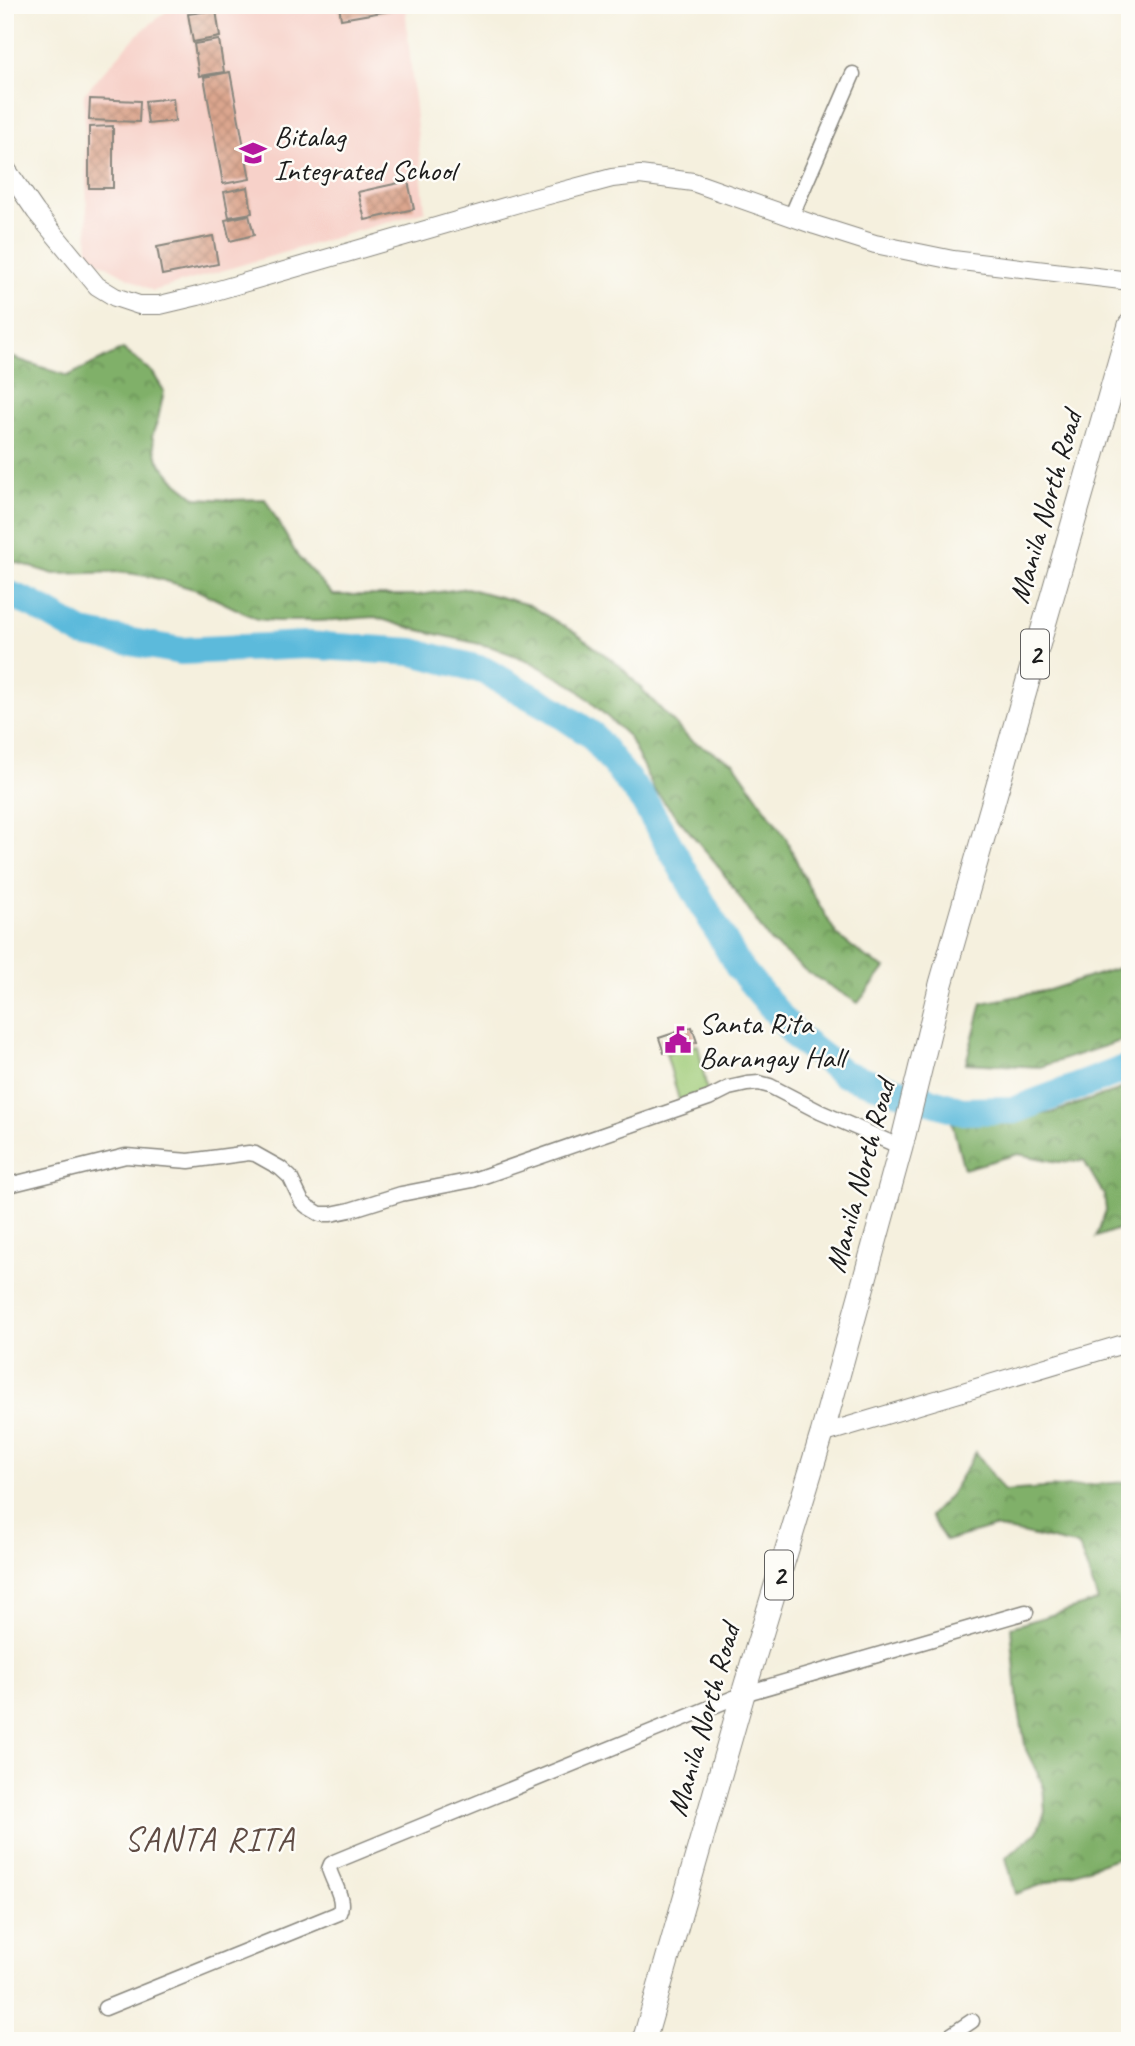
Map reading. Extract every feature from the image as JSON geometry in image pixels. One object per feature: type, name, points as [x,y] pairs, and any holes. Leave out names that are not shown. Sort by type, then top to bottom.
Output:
[{"type":"highway","name":"Manila North Road","points":[[644,2041],[743,1694],[822,1434],[901,1147],[941,984],[1130,325]]},
{"type":"street","points":[[791,217],[853,74]]},
{"type":"street","points":[[5,167],[36,212],[97,286],[115,297],[139,305],[160,305],[198,296],[522,202],[612,178],[640,175],[693,182],[875,244],[953,260],[1130,281]]},
{"type":"street","points":[[5,1186],[126,1156],[189,1161],[249,1153],[280,1168],[290,1177],[302,1202],[308,1207],[320,1214],[331,1214],[401,1194],[473,1180],[729,1088],[759,1083],[901,1147]]},
{"type":"street","points":[[822,1434],[1130,1342]]},
{"type":"street","points":[[105,2008],[339,1913],[342,1910],[341,1903],[330,1869],[331,1864],[336,1861],[743,1694],[1026,1612]]},
{"type":"street","points":[[942,2041],[972,2021]]},
{"type":"shaded area","name":"Bitalag Integrated School","points":[[174,5],[405,5],[425,211],[153,291],[88,256],[84,94],[137,35]]},
{"type":"green space","points":[[123,349],[153,373],[164,391],[152,436],[158,460],[177,483],[196,498],[265,499],[298,557],[333,595],[418,595],[467,588],[529,605],[577,634],[620,666],[690,740],[734,763],[786,838],[806,882],[837,935],[865,957],[885,968],[858,1003],[807,972],[770,941],[716,863],[654,790],[629,737],[575,687],[529,661],[492,647],[375,617],[319,621],[257,619],[197,590],[152,577],[122,572],[54,574],[5,559],[5,355],[68,376]]},
{"type":"green space","points":[[1130,964],[1130,1038],[1040,1067],[966,1063],[982,1003],[1049,990]]},
{"type":"green space","points":[[698,1045],[707,1091],[679,1100],[666,1053]]},
{"type":"green space","points":[[1130,1086],[1130,1225],[1096,1237],[1106,1210],[1104,1195],[1084,1161],[1058,1162],[1018,1154],[964,1169],[952,1123],[1051,1113]]},
{"type":"green space","points":[[976,1452],[1004,1491],[1126,1482],[1130,1492],[1130,1853],[1016,1894],[1006,1858],[1037,1832],[1045,1812],[1043,1784],[1026,1750],[1018,1705],[1011,1627],[1098,1601],[1079,1546],[994,1527],[946,1541],[930,1516],[950,1495]]},
{"type":"building","points":[[339,5],[399,5],[400,9],[341,19]]},
{"type":"building","points":[[216,10],[220,37],[193,42],[188,14]]},
{"type":"building","points":[[219,40],[224,72],[199,76],[194,44]]},
{"type":"building","points":[[230,72],[250,179],[223,184],[204,77]]},
{"type":"building","points":[[173,98],[175,121],[148,124],[145,101]]},
{"type":"building","points":[[90,99],[140,101],[139,122],[89,120]]},
{"type":"building","points":[[113,126],[113,188],[89,188],[89,127]]},
{"type":"building","points":[[408,181],[414,209],[365,220],[358,192]]},
{"type":"building","points":[[248,187],[252,213],[229,217],[224,192]]},
{"type":"building","points":[[249,215],[254,235],[230,241],[225,220]]},
{"type":"building","points":[[213,236],[218,264],[162,275],[157,247]]},
{"type":"building","name":"Santa Rita Barangay Hall","points":[[692,1027],[697,1042],[664,1053],[659,1038]]},
{"type":"waterway","points":[[5,593],[32,604],[82,633],[181,651],[306,645],[413,652],[483,670],[553,709],[592,735],[644,801],[738,966],[798,1038],[844,1074],[962,1111],[1015,1110],[1130,1067]]},
{"type":"place","name":"Bitalag Integrated School","points":[[253,153]]},
{"type":"place","name":"Santa Rita Barangay Hall","points":[[678,1040]]},
{"type":"district","name":"SANTA RITA","points":[[210,1839]]}]
